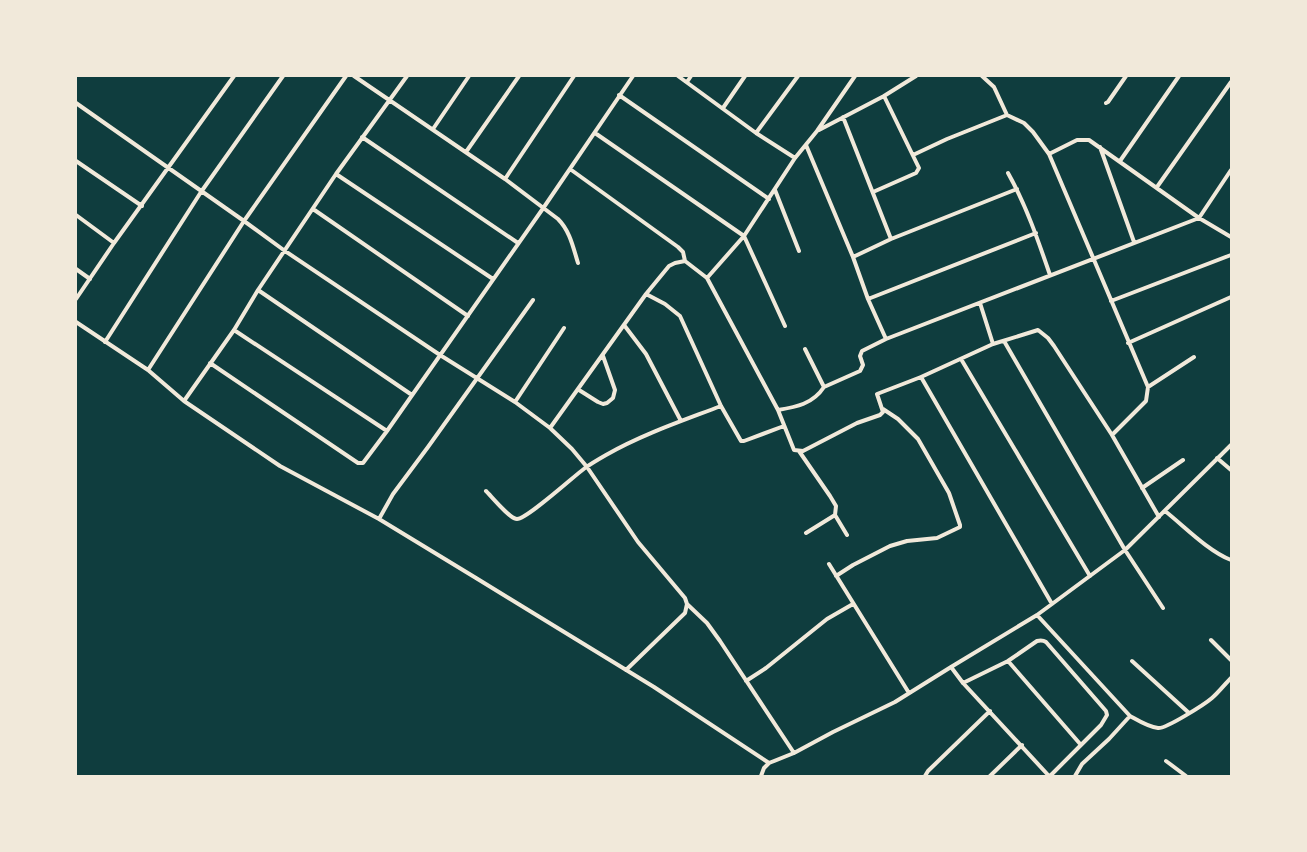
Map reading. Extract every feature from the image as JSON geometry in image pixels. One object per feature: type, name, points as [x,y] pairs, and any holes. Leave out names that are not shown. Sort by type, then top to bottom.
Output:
[{"type":"street","points":[[76,300],[114,243],[234,76]]},
{"type":"street","points":[[105,342],[201,192],[283,76]]},
{"type":"street","points":[[148,370],[244,221],[346,76]]},
{"type":"street","points":[[354,76],[433,129],[544,207],[565,227],[572,242],[578,263]]},
{"type":"street","points":[[184,401],[234,330],[258,290],[336,174],[407,76]]},
{"type":"street","points":[[433,129],[469,76]]},
{"type":"street","points":[[466,152],[519,76]]},
{"type":"street","points":[[505,179],[574,76]]},
{"type":"street","points":[[210,363],[359,464],[364,462],[544,207],[633,76]]},
{"type":"street","points":[[678,76],[756,133],[796,158]]},
{"type":"street","points":[[687,82],[691,76]]},
{"type":"street","points":[[723,108],[745,76]]},
{"type":"street","points":[[756,133],[798,76]]},
{"type":"street","points":[[707,278],[744,236],[796,158],[817,131],[855,76]]},
{"type":"street","points":[[817,131],[884,96],[916,76]]},
{"type":"street","points":[[982,76],[994,87],[1007,115],[1024,123],[1033,132],[1049,154],[1094,258],[1128,343],[1148,387],[1146,401],[1112,435]]},
{"type":"street","points":[[1106,104],[1126,76]]},
{"type":"street","points":[[1120,161],[1179,76]]},
{"type":"street","points":[[1157,187],[1231,82]]},
{"type":"street","points":[[619,95],[769,199]]},
{"type":"street","points":[[873,192],[918,172],[920,168],[884,96]]},
{"type":"street","points":[[76,103],[244,221],[284,251],[440,355],[515,402],[550,428],[572,449],[587,467],[638,542],[685,598],[687,604],[707,623],[794,753]]},
{"type":"street","points":[[913,155],[946,139],[1007,115]]},
{"type":"street","points":[[843,117],[891,239]]},
{"type":"street","points":[[595,133],[744,236],[785,326]]},
{"type":"street","points":[[362,137],[518,243]]},
{"type":"street","points":[[1049,154],[1077,140],[1089,140],[1199,218],[1231,237]]},
{"type":"street","points":[[806,145],[853,257],[868,299],[886,339]]},
{"type":"street","points":[[1100,147],[1134,242]]},
{"type":"street","points":[[76,161],[142,206]]},
{"type":"street","points":[[570,169],[678,247],[683,252],[686,261],[707,278],[778,410],[794,450],[799,452],[830,496],[836,506],[835,515],[847,536]]},
{"type":"street","points":[[778,410],[807,403],[824,387],[860,371],[863,366],[860,353],[886,339],[1199,218],[1231,170]]},
{"type":"street","points":[[1008,173],[1017,189],[1036,233],[1050,275]]},
{"type":"street","points":[[336,174],[493,279]]},
{"type":"street","points":[[853,257],[891,239],[1017,189]]},
{"type":"street","points":[[775,190],[799,251]]},
{"type":"street","points":[[313,208],[468,316]]},
{"type":"street","points":[[76,215],[114,243]]},
{"type":"street","points":[[868,299],[1036,233]]},
{"type":"street","points":[[1111,301],[1231,255]]},
{"type":"street","points":[[550,428],[579,390],[646,294],[670,265],[686,261]]},
{"type":"street","points":[[76,269],[90,279]]},
{"type":"street","points":[[258,290],[412,395]]},
{"type":"street","points":[[646,294],[665,304],[680,316],[721,406],[742,441],[784,426]]},
{"type":"street","points":[[1128,343],[1231,297]]},
{"type":"street","points":[[378,519],[393,494],[533,300]]},
{"type":"street","points":[[980,303],[993,344]]},
{"type":"street","points":[[76,322],[148,370],[184,401],[280,466],[378,519],[626,670],[769,763]]},
{"type":"street","points":[[624,325],[646,354],[681,421]]},
{"type":"street","points":[[515,402],[564,328]]},
{"type":"street","points":[[836,576],[853,565],[890,546],[907,541],[937,538],[960,527],[949,493],[918,439],[903,423],[883,409],[877,394],[922,377],[993,344],[1036,329],[1040,331],[1054,346],[1112,435],[1159,517]]},
{"type":"street","points":[[234,330],[387,431]]},
{"type":"street","points":[[1004,341],[1125,550],[1163,608]]},
{"type":"street","points":[[805,349],[824,387]]},
{"type":"street","points":[[579,390],[600,403],[606,403],[613,398],[615,390],[603,356]]},
{"type":"street","points":[[1148,387],[1194,358]]},
{"type":"street","points":[[960,359],[1090,576]]},
{"type":"street","points":[[922,377],[1052,604]]},
{"type":"street","points":[[486,491],[509,514],[515,519],[519,519],[538,506],[587,467],[646,434],[721,406]]},
{"type":"street","points":[[799,452],[857,423],[880,415],[883,412],[883,409]]},
{"type":"street","points":[[760,776],[764,768],[769,763],[794,753],[895,702],[950,666],[1037,615],[1125,550],[1231,445]]},
{"type":"street","points":[[1217,458],[1231,470]]},
{"type":"street","points":[[1142,488],[1183,460]]},
{"type":"street","points":[[1165,510],[1211,548],[1231,560]]},
{"type":"street","points":[[806,533],[835,515]]},
{"type":"street","points":[[829,564],[909,693]]},
{"type":"street","points":[[626,670],[685,612],[687,604]]},
{"type":"street","points":[[746,682],[766,668],[827,619],[853,604]]},
{"type":"street","points":[[1037,615],[1130,716],[1150,726],[1160,729],[1189,713],[1213,698],[1231,678]]},
{"type":"street","points":[[950,666],[963,683],[1022,745],[1049,776],[1101,725],[1107,715],[1106,711],[1101,705],[1046,642],[1041,640],[1037,641],[1008,661],[963,683]]},
{"type":"street","points":[[1211,640],[1231,660]]},
{"type":"street","points":[[1008,661],[1081,745]]},
{"type":"street","points":[[1132,661],[1189,713]]},
{"type":"street","points":[[925,776],[928,770],[990,711]]},
{"type":"street","points":[[1075,776],[1082,764],[1109,739],[1130,716]]},
{"type":"street","points":[[990,776],[1022,745]]},
{"type":"street","points":[[1166,761],[1186,776]]}]
